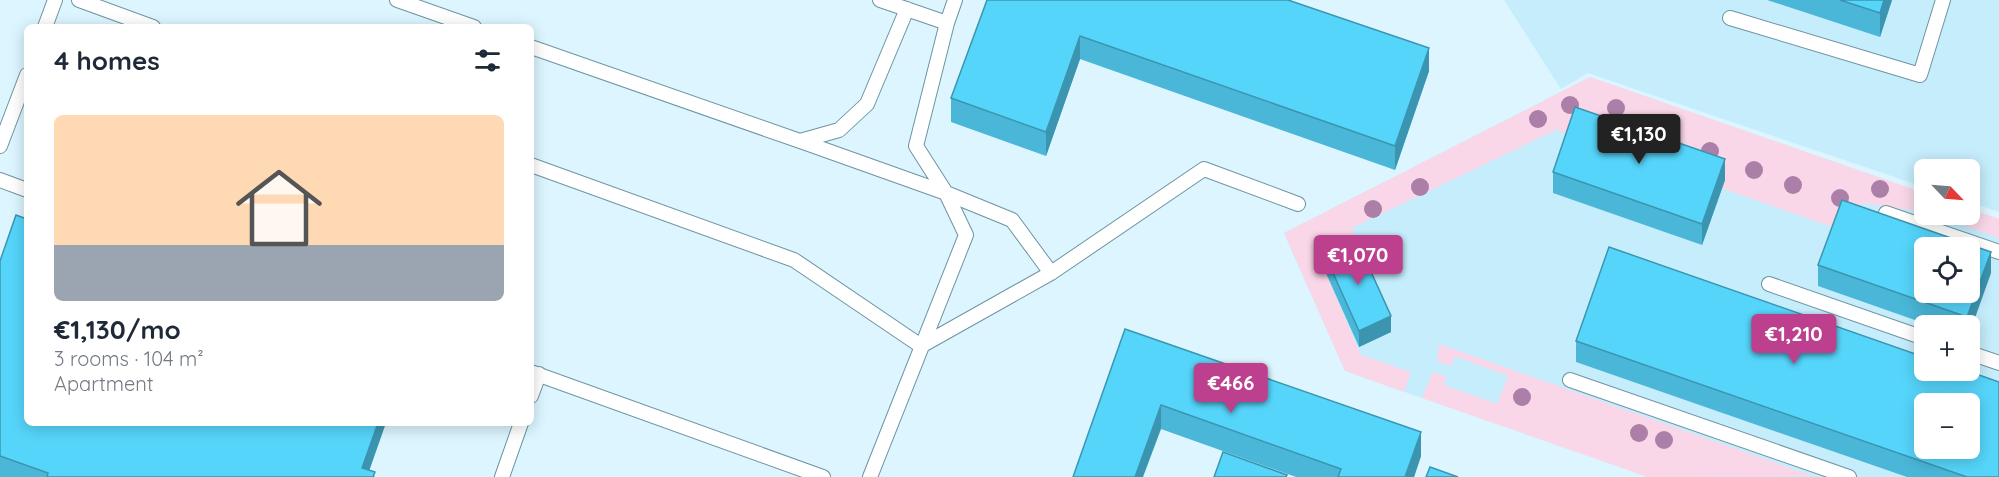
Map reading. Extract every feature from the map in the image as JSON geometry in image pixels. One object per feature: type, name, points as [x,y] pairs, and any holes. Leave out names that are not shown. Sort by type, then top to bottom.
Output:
[{"type":"lane","points":[[46,24],[55,0]]},
{"type":"lane","points":[[79,0],[145,24]]},
{"type":"lane","points":[[397,0],[465,24]]},
{"type":"lane","points":[[880,0],[947,23]]},
{"type":"lane","points":[[870,477],[966,235],[946,193],[916,146],[955,0]]},
{"type":"lane","points":[[1730,18],[1920,75],[1943,0]]},
{"type":"lane","points":[[801,141],[838,130],[867,104],[907,9]]},
{"type":"lane","points":[[534,48],[946,193],[1012,220],[1051,273]]},
{"type":"lane","points":[[0,146],[24,83]]},
{"type":"lane","points":[[534,166],[795,260],[921,346]]},
{"type":"lane","points":[[921,346],[1051,273],[1204,169],[1298,204]]},
{"type":"lane","points":[[0,180],[24,189]]},
{"type":"lane","points":[[1886,213],[1999,252]]},
{"type":"lane","points":[[1769,284],[1914,335]]},
{"type":"lane","points":[[1980,356],[1999,363]]},
{"type":"lane","points":[[535,373],[823,477]]},
{"type":"lane","points":[[1570,380],[1849,477]]},
{"type":"lane","points":[[502,477],[520,426]]},
{"type":"shaded area","points":[[1504,0],[1999,0],[1999,212],[1980,205],[1980,159],[1914,159],[1914,184],[1588,73],[1561,89]]},
{"type":"shaded area","points":[[1590,77],[1914,190],[1914,225],[1980,225],[1980,212],[1999,219],[1999,477],[1648,477],[1345,371],[1284,233]]},
{"type":"shaded area","points":[[1590,77],[1914,190],[1914,211],[1861,203],[1852,224],[1838,229],[1556,130],[1352,228],[1363,254],[1325,271],[1361,355],[1411,372],[1404,392],[1345,371],[1284,233]]},
{"type":"shaded area","points":[[1980,212],[1999,219],[1999,238],[1962,225],[1980,225]]},
{"type":"shaded area","points":[[1439,344],[1813,476],[1648,477],[1422,398],[1433,372],[1446,377],[1444,385],[1497,404],[1508,376],[1455,356],[1451,366],[1437,361]]},
{"type":"building","points":[[987,0],[1288,0],[1429,48],[1395,146],[1080,36],[1046,132],[951,98]]},
{"type":"building","points":[[1840,0],[1884,0],[1880,13]]},
{"type":"building","points":[[1575,107],[1725,159],[1702,224],[1553,172]]},
{"type":"building","points":[[1842,200],[1948,237],[1914,237],[1914,299],[1818,265]]},
{"type":"building","points":[[16,215],[24,218],[24,426],[377,426],[362,468],[375,472],[373,477],[47,477],[48,473],[0,456],[0,261]]},
{"type":"building","points":[[1357,241],[1391,316],[1359,331],[1325,255]]},
{"type":"building","points":[[1609,247],[1914,354],[1914,381],[1980,381],[1980,375],[1999,382],[1999,477],[1967,477],[1915,459],[1980,459],[1980,393],[1914,393],[1914,459],[1576,341]]},
{"type":"building","points":[[1980,248],[1991,252],[1980,282]]},
{"type":"building","points":[[1927,303],[1972,303],[1968,315],[1961,315]]},
{"type":"building","points":[[1125,329],[1421,432],[1405,477],[1338,477],[1341,469],[1161,405],[1135,477],[1073,477]]},
{"type":"building","points":[[1223,452],[1287,475],[1286,477],[1214,477]]},
{"type":"building","points":[[1430,467],[1458,477],[1426,477]]}]
